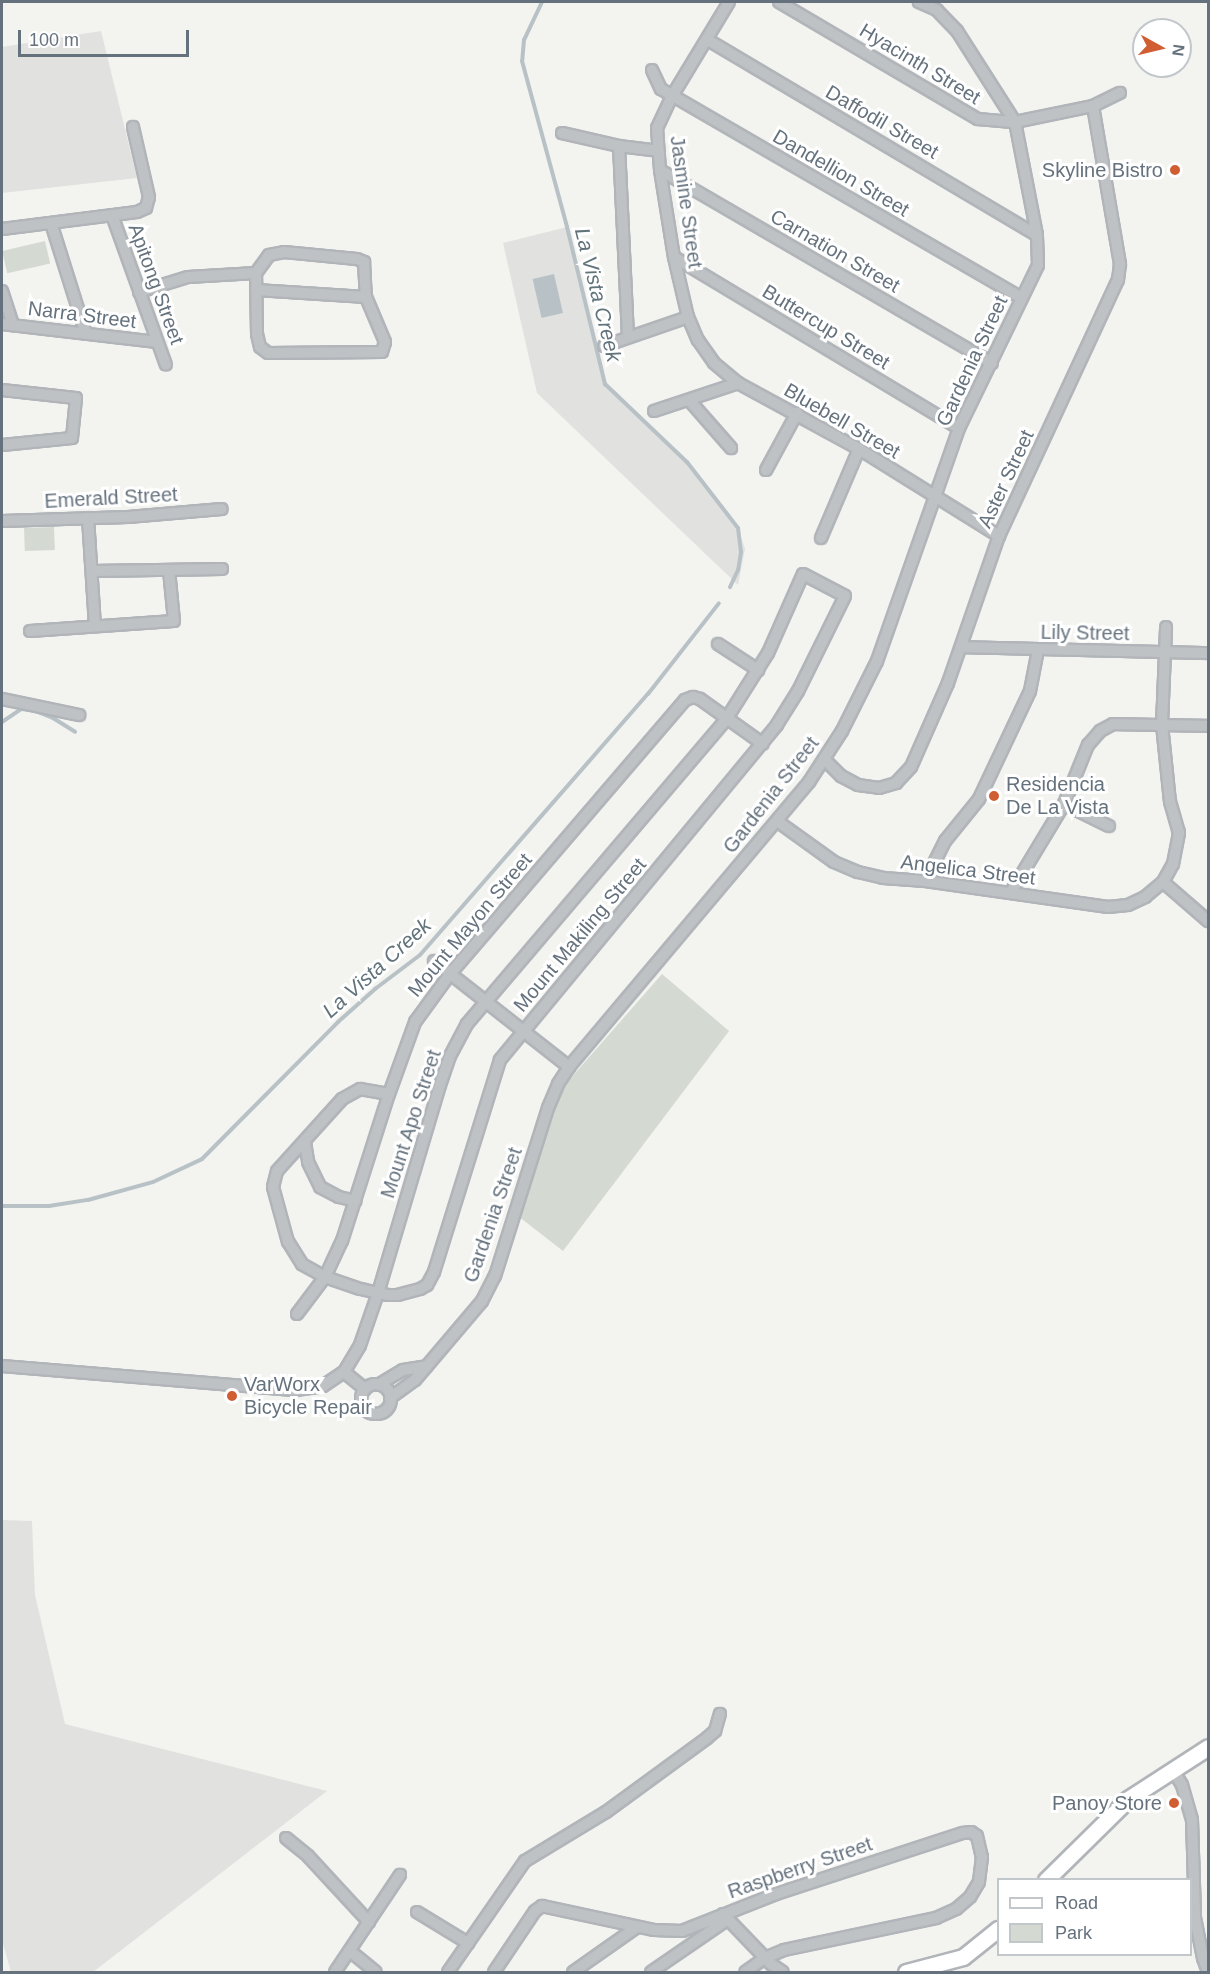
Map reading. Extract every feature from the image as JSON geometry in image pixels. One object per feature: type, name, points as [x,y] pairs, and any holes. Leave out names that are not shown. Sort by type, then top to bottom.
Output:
[{"type":"street","name":"Jasmine Street","points":[[687,317],[674,257],[660,170],[657,128],[672,96],[729,2]]},
{"type":"street","name":"Hyacinth Street","points":[[779,2],[978,119],[1015,122],[1093,106],[1120,93]]},
{"type":"street","points":[[919,2],[937,10],[953,26],[1015,122]]},
{"type":"street","name":"Daffodil Street","points":[[708,40],[1037,235]]},
{"type":"street","name":"Dandellion Street","points":[[652,70],[657,86],[672,96],[1021,298]]},
{"type":"street","name":"Aster Street","points":[[825,760],[841,776],[858,785],[879,788],[896,783],[911,767],[962,647],[999,536],[1118,280],[1120,264],[1093,106]]},
{"type":"street","name":"Gardenia Street","points":[[390,1398],[409,1385],[482,1301],[495,1276],[548,1108],[558,1084],[825,760],[877,661],[959,428],[1038,265],[1037,235],[1015,122]]},
{"type":"street","points":[[2,229],[143,210],[150,201],[133,127]]},
{"type":"street","points":[[562,133],[619,146],[658,151]]},
{"type":"street","points":[[619,146],[628,337]]},
{"type":"street","name":"Carnation Street","points":[[660,170],[992,363]]},
{"type":"street","name":"Apitong Street","points":[[112,215],[166,365]]},
{"type":"street","points":[[51,223],[86,334]]},
{"type":"street","points":[[275,253],[357,259],[366,265],[366,297],[384,337],[385,346],[382,352],[268,353],[260,347],[257,341],[256,273],[263,260],[275,253]]},
{"type":"street","name":"Buttercup Street","points":[[674,257],[959,428]]},
{"type":"street","points":[[139,292],[188,277],[256,273]]},
{"type":"street","points":[[256,290],[366,297]]},
{"type":"street","points":[[2,291],[7,324]]},
{"type":"street","points":[[604,346],[687,317]]},
{"type":"street","name":"Bluebell Street","points":[[687,317],[698,340],[714,363],[738,383],[797,413],[859,449],[999,536]]},
{"type":"street","name":"Narra Street","points":[[7,324],[157,342]]},
{"type":"street","points":[[654,411],[738,383]]},
{"type":"street","points":[[2,390],[76,398],[72,438],[2,445]]},
{"type":"street","points":[[689,400],[731,448]]},
{"type":"street","points":[[766,470],[797,413]]},
{"type":"street","points":[[821,538],[859,449]]},
{"type":"street","name":"Emerald Street","points":[[2,521],[222,509]]},
{"type":"street","points":[[88,518],[95,626]]},
{"type":"street","points":[[92,571],[222,569]]},
{"type":"street","points":[[30,631],[174,621],[169,570]]},
{"type":"street","name":"Mount Apo Street","points":[[2,1366],[296,1390],[323,1386],[344,1372],[360,1345],[450,1056],[467,1024],[727,718],[758,670],[803,574],[845,596]]},
{"type":"street","name":"Mount Makiling Street","points":[[389,1094],[371,1089],[352,1092],[342,1099],[277,1171],[273,1179],[274,1194],[288,1242],[295,1256],[312,1271],[325,1277],[378,1293],[398,1295],[427,1285],[431,1278],[493,1076],[500,1060],[763,744],[798,691],[845,596]]},
{"type":"street","name":"Angelica Street","points":[[777,821],[834,862],[858,872],[884,878],[1011,892],[1108,907],[1128,905],[1145,897],[1163,882],[1173,864],[1179,833],[1170,802],[1162,724],[1166,627]]},
{"type":"street","points":[[718,644],[758,670]]},
{"type":"street","name":"Lily Street","points":[[962,647],[1209,653]]},
{"type":"street","points":[[925,881],[945,841],[979,799],[1030,692],[1038,650]]},
{"type":"street","name":"Mount Mayon Street","points":[[297,1314],[325,1277],[342,1241],[389,1094],[415,1022],[450,974],[682,703],[693,697],[700,699],[727,718]]},
{"type":"street","points":[[2,699],[79,715]]},
{"type":"street","points":[[727,718],[763,744]]},
{"type":"street","points":[[1011,892],[1064,804],[1088,745],[1100,731],[1113,724],[1209,726]]},
{"type":"street","points":[[1064,804],[1109,826]]},
{"type":"street","points":[[1163,882],[1209,921]]},
{"type":"street","points":[[434,961],[569,1068]]},
{"type":"street","points":[[305,1142],[311,1169],[320,1187],[339,1197],[356,1200]]},
{"type":"street","points":[[365,1389],[403,1370],[426,1366]]},
{"type":"street","points":[[344,1372],[365,1389]]},
{"type":"street","points":[[365,1389],[361,1403],[371,1413],[385,1411],[390,1398],[386,1388],[378,1384]]},
{"type":"street","points":[[448,1972],[525,1861],[606,1812],[707,1738],[715,1731],[720,1714]]},
{"type":"street","points":[[1048,1878],[1111,1813],[1209,1747]]},
{"type":"street","points":[[1173,1770],[1182,1785],[1192,1820],[1195,1918],[1203,1958],[1209,1972]]},
{"type":"street","name":"Raspberry Street","points":[[494,1972],[535,1911],[542,1906],[637,1927],[682,1931],[963,1833],[975,1834],[981,1849],[979,1882],[970,1897],[956,1909],[936,1918],[784,1950],[770,1965]]},
{"type":"street","points":[[286,1838],[308,1856],[369,1922]]},
{"type":"street","points":[[336,1972],[400,1875]]},
{"type":"street","points":[[417,1912],[468,1943]]},
{"type":"street","points":[[651,1972],[726,1916],[770,1965],[783,1972]]},
{"type":"street","points":[[573,1972],[637,1927]]},
{"type":"street","points":[[682,1931],[688,1946]]},
{"type":"street","points":[[910,1972],[963,1957],[997,1931]]},
{"type":"street","points":[[350,1951],[376,1972]]},
{"type":"street","points":[[746,1972],[770,1965]]},
{"type":"shaded area","points":[[101,31],[137,178],[2,193],[2,47]]},
{"type":"shaded area","points":[[567,227],[605,384],[687,462],[738,528],[745,549],[738,585],[537,393],[503,243]]},
{"type":"shaded area","points":[[554,274],[563,313],[542,318],[533,279]]},
{"type":"shaded area","points":[[2,1520],[32,1521],[35,1595],[65,1724],[327,1791],[93,1972],[11,1972],[2,1940]]},
{"type":"green space","points":[[45,241],[50,263],[7,273],[2,251]]},
{"type":"green space","points":[[54,527],[55,550],[25,551],[24,528]]},
{"type":"green space","points":[[662,974],[729,1031],[563,1251],[518,1216],[559,1098],[570,1079]]},
{"type":"waterway","name":"La Vista Creek","points":[[542,2],[524,40],[522,61],[567,227],[605,384],[687,462],[738,528],[741,552],[738,570],[730,587]]},
{"type":"waterway","name":"La Vista Creek","points":[[2,1206],[49,1206],[88,1200],[153,1182],[202,1159],[338,1022],[375,989],[420,955],[648,694],[719,603]]},
{"type":"waterway","points":[[2,722],[21,709],[33,710],[53,718],[75,732]]},
{"type":"place","name":"Skyline Bistro","points":[[1175,170]]},
{"type":"place","name":"Residencia De La Vista","points":[[994,796]]},
{"type":"place","name":"VarWorx Bicycle Repair","points":[[232,1396]]},
{"type":"place","name":"Panoy Store","points":[[1174,1803]]}]
